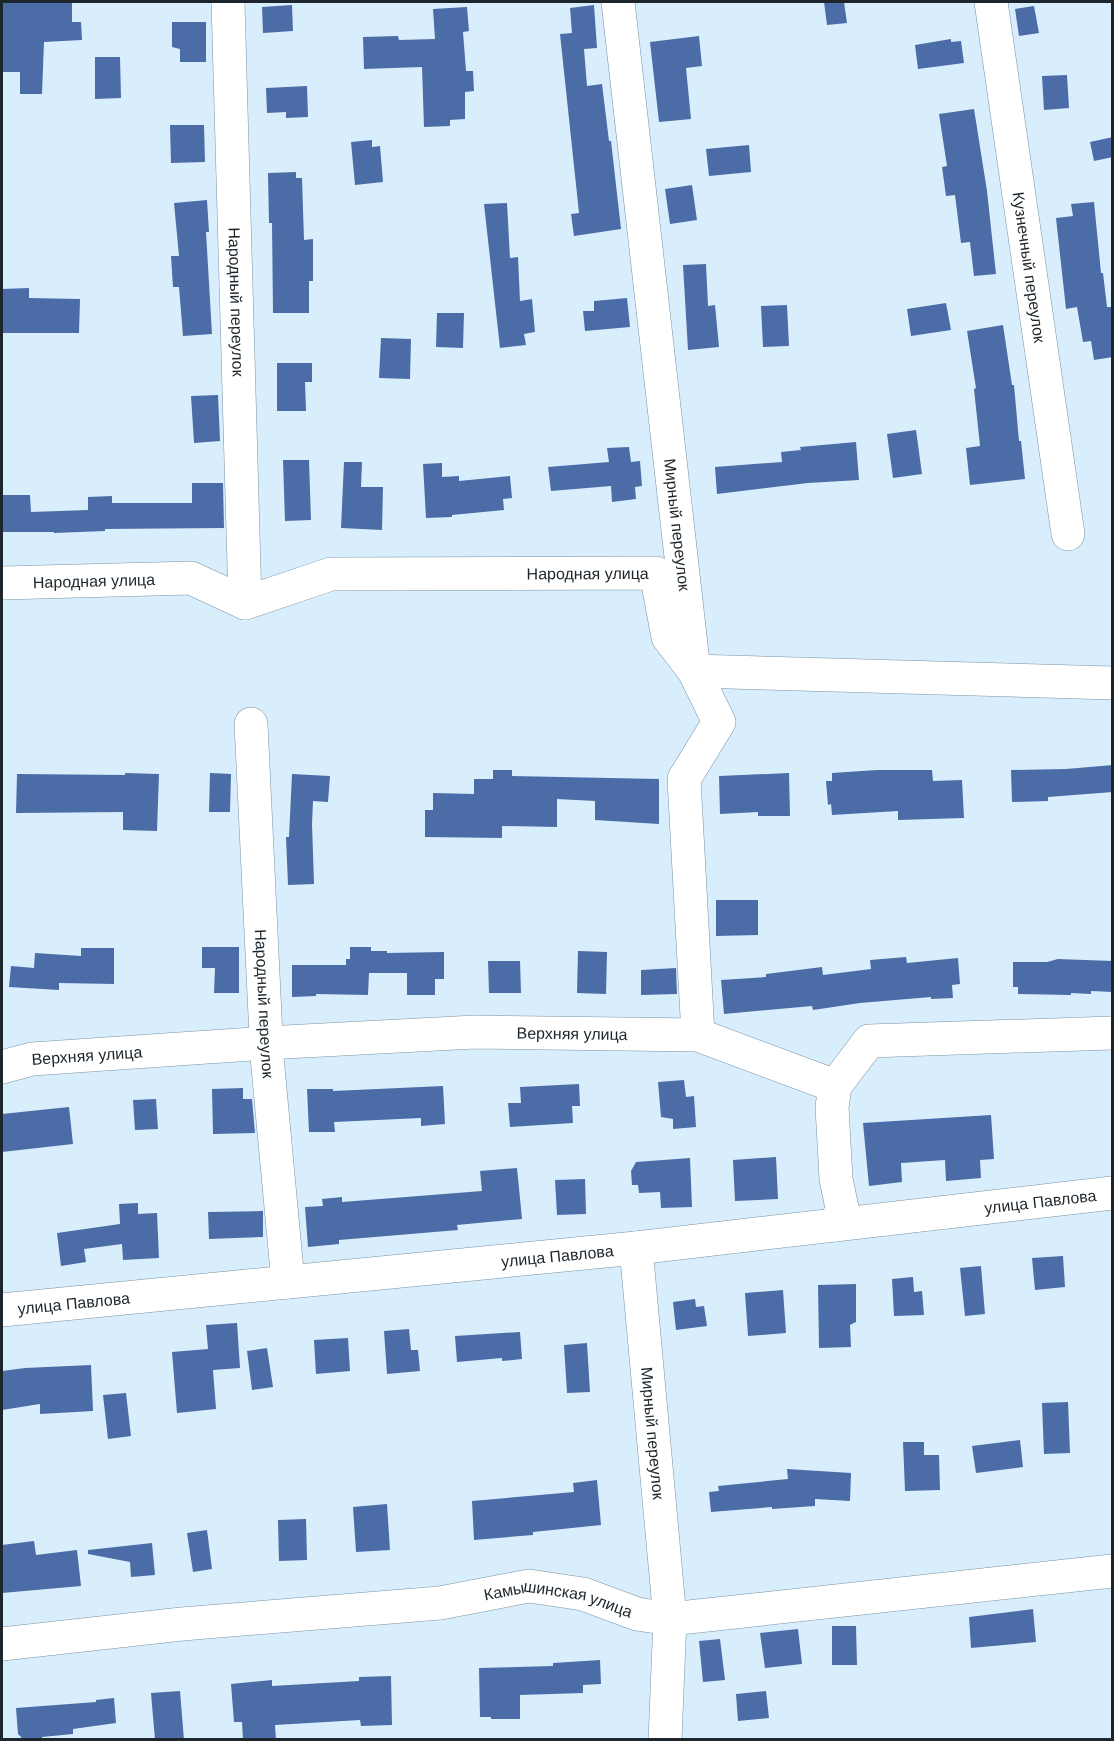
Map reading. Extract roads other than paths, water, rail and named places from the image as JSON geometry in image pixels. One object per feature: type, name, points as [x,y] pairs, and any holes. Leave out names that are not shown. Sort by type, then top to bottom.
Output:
[{"type":"street","name":"Народный переулок","points":[[228,2],[245,603]]},
{"type":"street","name":"Мирный переулок","points":[[618,2],[694,671],[719,722],[684,779],[698,1035]]},
{"type":"street","name":"Кузнечный переулок","points":[[991,2],[1068,534]]},
{"type":"street","name":"Народная улица","points":[[2,583],[191,578],[245,603],[331,574],[657,573],[668,636],[694,671]]},
{"type":"street","points":[[694,671],[1113,683]]},
{"type":"street","name":"Народный переулок","points":[[251,724],[266,1043],[288,1282]]},
{"type":"street","name":"Верхняя улица","points":[[2,1067],[32,1059],[474,1032],[698,1035],[836,1086]]},
{"type":"street","points":[[836,1225],[842,1208],[836,1179],[832,1107],[836,1086],[869,1041],[1113,1033]]},
{"type":"street","name":"улица Павлова","points":[[2,1310],[636,1248],[1113,1193]]},
{"type":"street","name":"Мирный переулок","points":[[636,1248],[670,1619],[665,1740]]},
{"type":"street","name":"Камышинская улица","points":[[2,1644],[182,1624],[440,1604],[529,1586],[583,1594],[637,1614],[670,1619],[1113,1571]]}]
